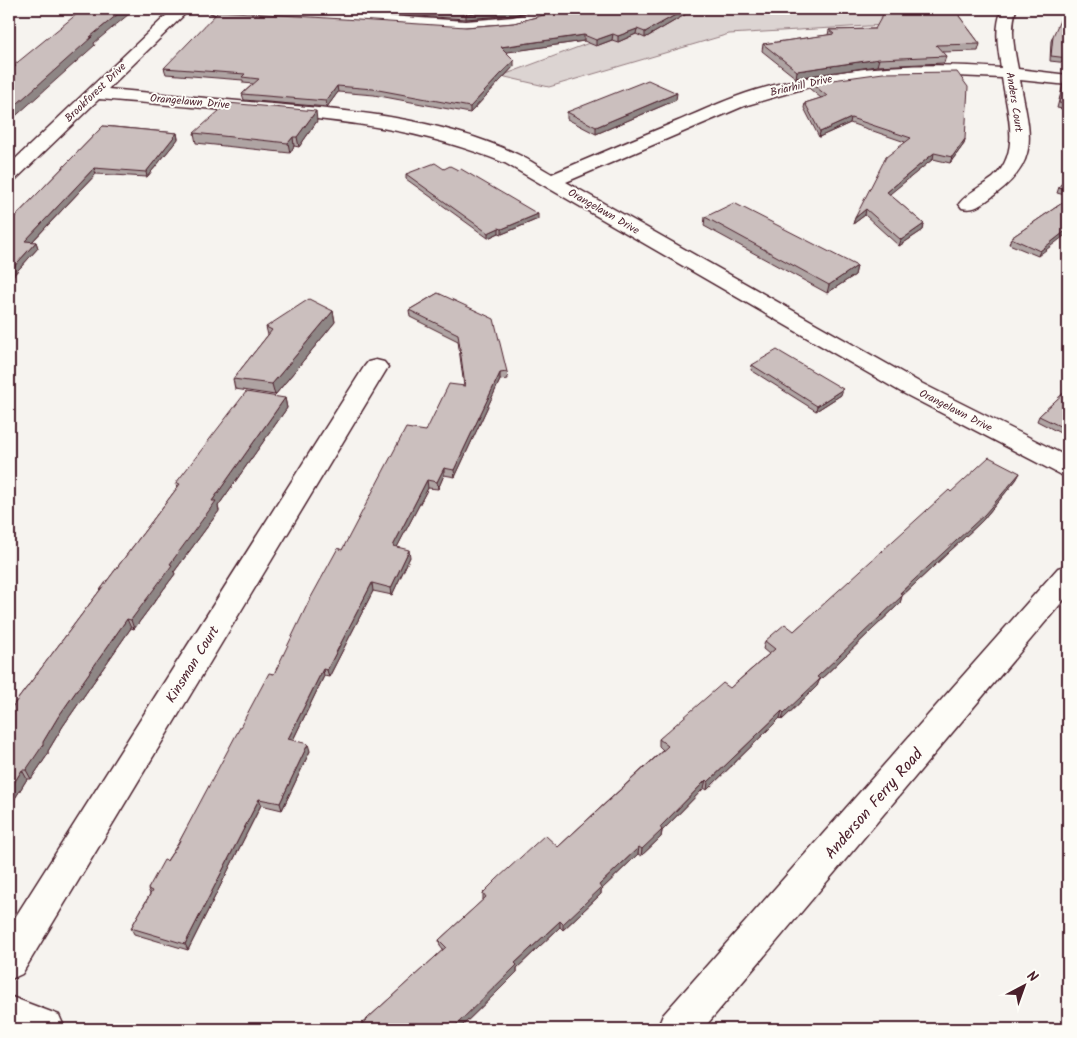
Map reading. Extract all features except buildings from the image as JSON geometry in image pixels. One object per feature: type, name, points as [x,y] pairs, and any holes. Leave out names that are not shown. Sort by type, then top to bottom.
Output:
[{"type":"street","name":"Brookforest Drive","points":[[9,175],[182,9]]},
{"type":"street","points":[[215,9],[466,26],[514,22],[562,9]]},
{"type":"street","name":"Anders Court","points":[[969,204],[1003,179],[1014,167],[1020,154],[1021,141],[1004,36],[1009,9]]},
{"type":"street","name":"Briarhill Drive","points":[[551,181],[736,103],[799,84],[878,72],[955,70],[1010,72],[1068,80]]},
{"type":"street","name":"Orangelawn Drive","points":[[94,93],[365,118],[451,135],[483,146],[512,159],[551,181],[910,387],[1068,468]]},
{"type":"street","name":"Kinsman Court","points":[[9,961],[376,367]]},
{"type":"street","name":"Anderson Ferry Road","points":[[676,1029],[1068,576]]},
{"type":"street","points":[[9,1016],[45,1029]]},
{"type":"shaded area","points":[[680,9],[911,9],[902,24],[729,34],[549,87],[501,76]]}]
